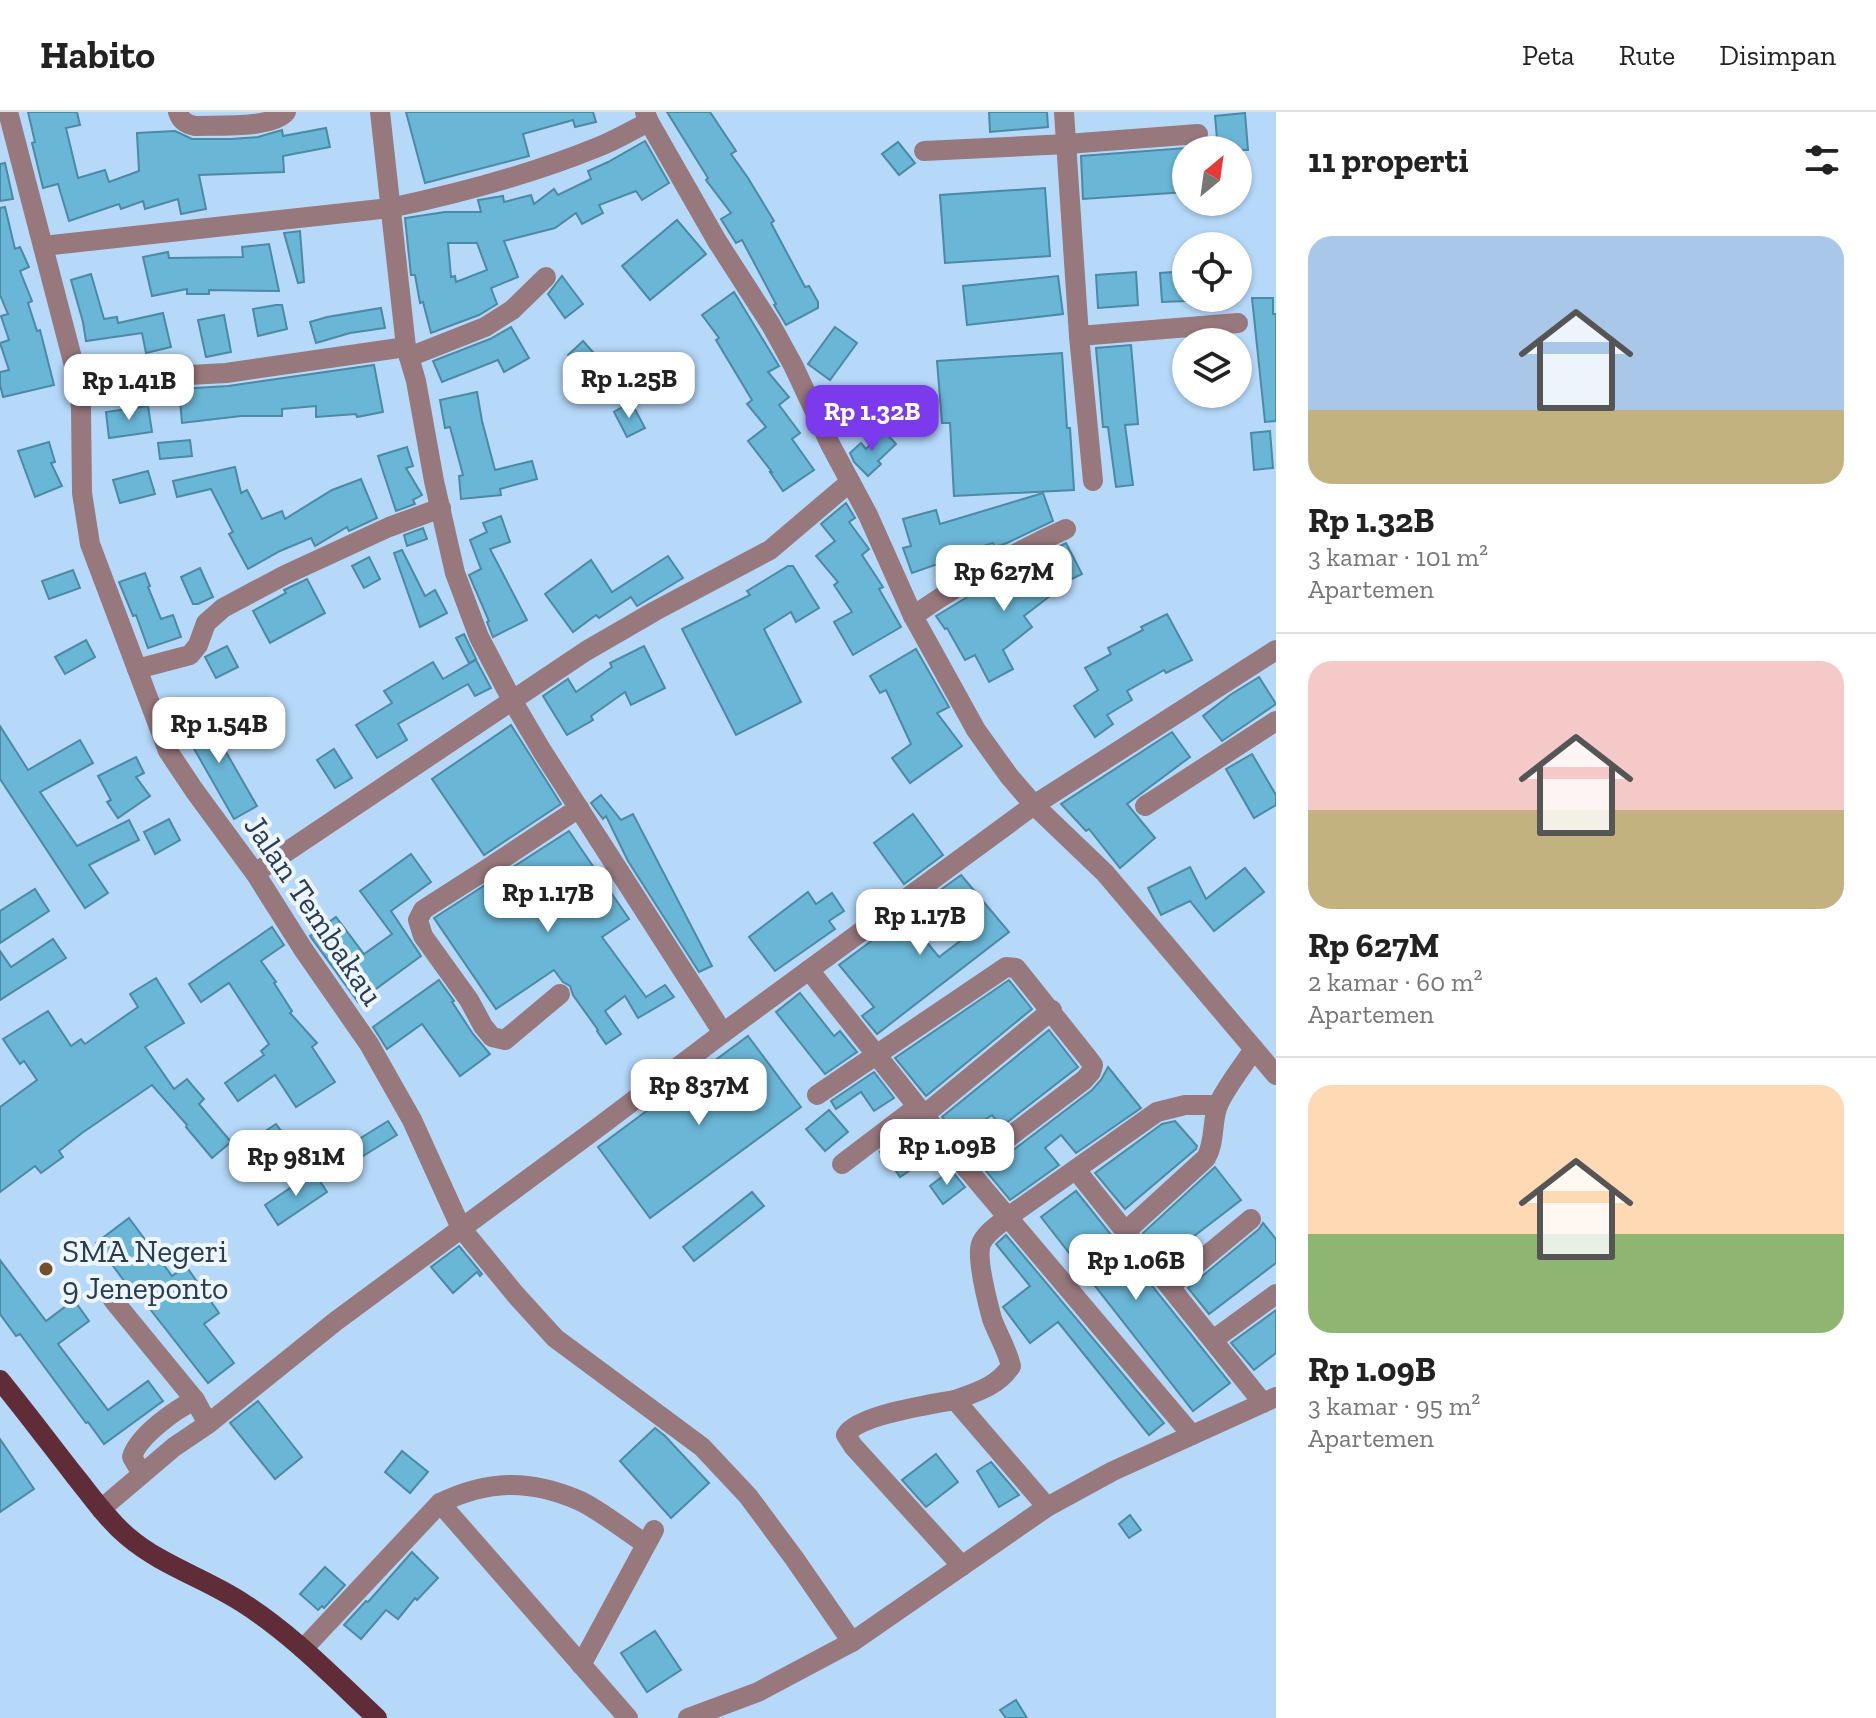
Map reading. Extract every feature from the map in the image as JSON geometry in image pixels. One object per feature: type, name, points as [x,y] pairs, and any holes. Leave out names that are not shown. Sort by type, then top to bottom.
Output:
[{"type":"main road","points":[[1,1383],[101,1509],[124,1533],[163,1562],[204,1580],[265,1617],[377,1718]]},
{"type":"street","name":"Jalan Tembakau","points":[[8,112],[78,381],[82,493],[90,544],[168,751],[255,873],[369,1044],[412,1120],[461,1228],[555,1338],[702,1447],[748,1496],[852,1642]]},
{"type":"street","points":[[178,112],[186,124],[195,126],[268,122],[281,118],[286,112]]},
{"type":"street","points":[[380,112],[408,352],[455,573],[479,637],[512,700],[723,1033]]},
{"type":"street","points":[[1064,112],[1079,336],[1093,481]]},
{"type":"street","points":[[43,246],[390,208],[441,197],[545,166],[600,146],[647,117],[717,241],[793,365],[868,515],[913,616],[976,730],[1034,805],[1105,873],[1276,1075]]},
{"type":"street","points":[[924,151],[1198,134]]},
{"type":"street","points":[[78,381],[226,373],[408,352],[485,327],[512,310],[546,277]]},
{"type":"street","points":[[1079,336],[1238,323]]},
{"type":"street","points":[[255,873],[586,651],[770,550],[850,482]]},
{"type":"street","points":[[137,669],[190,655],[198,645],[206,623],[223,608],[285,575],[389,527],[441,508]]},
{"type":"street","points":[[913,616],[1023,548],[1066,529]]},
{"type":"street","points":[[101,1509],[174,1447],[208,1424],[336,1321],[1034,805],[1276,650]]},
{"type":"street","points":[[1145,806],[1276,721]]},
{"type":"street","points":[[560,994],[505,1040],[492,1037],[423,936],[418,920],[423,910],[579,808]]},
{"type":"street","points":[[817,1095],[1010,966],[1018,970],[1052,1010],[1093,1065],[1084,1080],[967,1169]]},
{"type":"street","points":[[809,970],[967,1169],[1192,1435]]},
{"type":"street","points":[[842,1164],[920,1111],[1052,1010]]},
{"type":"street","points":[[1125,1232],[1206,1158],[1213,1138],[1218,1105],[1254,1049]]},
{"type":"street","points":[[962,1566],[846,1435],[852,1426],[896,1411],[955,1400],[999,1381],[1011,1366],[993,1320],[980,1258],[981,1244],[988,1235],[1008,1217],[1157,1112],[1185,1105],[1218,1105]]},
{"type":"street","points":[[688,1718],[758,1692],[852,1642],[1047,1507],[1113,1471],[1269,1400],[1213,1340],[1076,1170]]},
{"type":"street","points":[[1170,1286],[1251,1219]]},
{"type":"street","points":[[1213,1340],[1276,1294]]},
{"type":"street","points":[[113,1300],[195,1400],[208,1424]]},
{"type":"street","points":[[142,1474],[132,1457],[134,1449],[156,1427],[195,1400]]},
{"type":"street","points":[[955,1400],[1047,1507]]},
{"type":"street","points":[[303,1649],[440,1503],[463,1492],[504,1484],[541,1487],[580,1501],[650,1537],[581,1665]]},
{"type":"street","points":[[440,1503],[628,1718]]},
{"type":"building","points":[[28,112],[77,112],[80,125],[66,128],[78,178],[105,170],[109,182],[139,171],[137,133],[175,131],[192,139],[230,139],[258,137],[282,130],[283,136],[326,128],[330,147],[283,156],[284,172],[199,175],[206,209],[181,214],[178,199],[145,209],[143,201],[121,209],[119,204],[69,221],[58,184],[43,188]]},
{"type":"building","points":[[406,112],[593,112],[596,122],[575,127],[573,120],[523,134],[529,156],[425,183]]},
{"type":"building","points":[[667,112],[710,112],[736,151],[731,154],[774,221],[771,223],[805,287],[809,286],[818,302],[818,308],[786,325],[742,240],[736,243],[721,219],[731,213],[706,180],[708,178]]},
{"type":"building","points":[[989,112],[1047,112],[1048,127],[990,132]]},
{"type":"building","points":[[1245,113],[1247,136],[1217,136],[1215,116]]},
{"type":"building","points":[[645,141],[669,183],[642,200],[636,191],[599,205],[603,213],[582,224],[576,213],[555,228],[504,241],[518,277],[491,288],[497,304],[479,315],[431,333],[423,302],[420,303],[415,275],[411,275],[405,218],[445,212],[481,212],[478,200],[503,196],[504,202],[531,195],[534,204],[554,189],[558,195],[591,179],[588,171]],"holes":[[[448,243],[477,243],[487,270],[456,282],[455,276],[451,277]]]},
{"type":"building","points":[[898,142],[915,163],[899,175],[882,154]]},
{"type":"building","points":[[1172,149],[1172,193],[1083,199],[1081,156]]},
{"type":"building","points":[[5,163],[13,199],[0,201],[0,164]]},
{"type":"building","points":[[1045,188],[1050,256],[945,263],[940,195]]},
{"type":"building","points":[[5,207],[15,249],[20,247],[29,267],[20,271],[32,301],[28,303],[37,331],[40,330],[54,385],[3,397],[0,372],[9,370],[0,343],[9,340],[1,316],[8,314],[0,295],[0,208]]},
{"type":"building","points":[[677,220],[706,254],[650,300],[622,266]]},
{"type":"building","points":[[300,231],[304,282],[298,283],[284,233]]},
{"type":"building","points":[[269,244],[279,291],[209,290],[209,294],[187,294],[187,289],[152,296],[143,257],[168,252],[169,258],[243,257],[242,247]]},
{"type":"building","points":[[1136,272],[1138,305],[1098,308],[1096,275]]},
{"type":"building","points":[[1172,272],[1172,302],[1162,302],[1160,273]]},
{"type":"building","points":[[91,274],[104,319],[117,317],[118,323],[163,313],[171,347],[146,353],[142,333],[86,341],[71,280]]},
{"type":"building","points":[[562,276],[583,304],[565,318],[548,294]]},
{"type":"building","points":[[1058,276],[1063,314],[967,325],[963,286]]},
{"type":"building","points":[[734,292],[779,366],[768,372],[789,397],[779,405],[800,433],[792,439],[814,470],[783,491],[748,441],[766,427],[747,404],[752,400],[716,340],[719,338],[702,315]]},
{"type":"building","points":[[1252,298],[1273,298],[1273,314],[1276,314],[1276,421],[1265,422]]},
{"type":"building","points":[[282,305],[287,329],[258,336],[253,309]]},
{"type":"building","points":[[381,308],[385,328],[350,333],[316,343],[310,322]]},
{"type":"building","points":[[224,315],[231,352],[206,357],[198,320]]},
{"type":"building","points":[[511,327],[529,358],[504,372],[498,360],[442,382],[433,361],[490,339]]},
{"type":"building","points":[[835,327],[857,343],[830,380],[808,364]]},
{"type":"building","points":[[583,341],[608,369],[593,383],[568,355]]},
{"type":"building","points":[[1131,345],[1138,424],[1125,425],[1133,485],[1116,487],[1108,427],[1103,427],[1096,348]]},
{"type":"building","points":[[1062,353],[1074,490],[954,496],[950,423],[942,423],[937,361]]},
{"type":"building","points":[[374,365],[383,412],[357,417],[356,414],[316,417],[316,406],[282,409],[282,416],[241,416],[182,423],[179,389],[228,386]]},
{"type":"building","points":[[477,392],[495,470],[532,461],[537,479],[500,489],[501,495],[461,499],[459,476],[463,475],[450,427],[445,428],[440,400]]},
{"type":"building","points":[[631,402],[645,428],[627,437],[614,412]]},
{"type":"building","points":[[148,406],[152,432],[109,438],[106,412]]},
{"type":"building","points":[[884,431],[896,444],[868,476],[850,453],[861,443],[866,449]]},
{"type":"building","points":[[1270,431],[1273,468],[1254,470],[1251,433]]},
{"type":"building","points":[[190,440],[192,456],[160,459],[158,443]]},
{"type":"building","points":[[49,442],[55,462],[51,463],[62,486],[35,497],[18,451]]},
{"type":"building","points":[[407,447],[413,466],[406,468],[422,495],[413,500],[415,504],[396,511],[378,456]]},
{"type":"building","points":[[235,467],[241,493],[247,490],[262,519],[282,511],[285,519],[332,490],[361,479],[377,518],[349,531],[347,527],[315,546],[311,538],[248,569],[229,534],[233,532],[211,489],[177,497],[173,481]]},
{"type":"building","points":[[148,471],[155,494],[120,503],[113,480]]},
{"type":"building","points":[[1043,493],[1053,521],[1007,543],[995,547],[993,543],[957,554],[958,557],[912,573],[903,548],[911,546],[903,519],[936,510],[940,524]]},
{"type":"building","points":[[846,503],[855,518],[849,522],[869,549],[862,555],[883,587],[879,589],[901,627],[853,655],[834,622],[852,612],[834,585],[838,582],[816,556],[835,541],[821,524]]},
{"type":"building","points":[[501,516],[510,542],[490,549],[527,620],[493,637],[469,575],[481,569],[470,540],[487,532],[483,523]]},
{"type":"building","points":[[423,528],[427,539],[407,546],[404,535]]},
{"type":"building","points":[[1066,543],[1082,574],[1057,586],[1059,589],[1024,616],[1032,627],[1003,650],[1013,669],[989,682],[975,655],[965,660],[947,628],[936,616],[1004,575],[1012,592],[1050,563],[1045,553]]},
{"type":"building","points":[[402,550],[425,596],[435,590],[447,613],[420,627],[394,553]]},
{"type":"building","points":[[668,556],[683,578],[637,606],[631,597],[599,618],[596,615],[573,632],[545,594],[591,560],[612,592]]},
{"type":"building","points":[[369,557],[380,579],[364,588],[352,566]]},
{"type":"building","points":[[793,566],[819,608],[796,622],[791,612],[764,629],[801,702],[736,735],[682,629],[750,595],[747,591]]},
{"type":"building","points":[[200,568],[213,597],[193,604],[181,577]]},
{"type":"building","points":[[73,570],[80,588],[49,599],[42,581]]},
{"type":"building","points":[[145,573],[161,619],[173,615],[181,637],[148,648],[119,582]]},
{"type":"building","points":[[307,579],[325,613],[270,643],[253,611]]},
{"type":"building","points":[[1167,614],[1192,660],[1166,673],[1164,670],[1127,691],[1132,700],[1107,715],[1113,724],[1095,737],[1074,706],[1098,690],[1085,668],[1111,654],[1108,648]]},
{"type":"building","points":[[464,634],[476,659],[469,663],[456,638]]},
{"type":"building","points":[[86,640],[95,657],[65,674],[55,657]]},
{"type":"building","points":[[227,646],[238,667],[216,678],[205,657]]},
{"type":"building","points":[[644,646],[665,688],[631,705],[625,692],[591,716],[593,720],[567,735],[543,696],[568,679],[576,692],[612,667],[610,663]]},
{"type":"building","points":[[916,649],[949,707],[937,713],[962,746],[910,783],[892,758],[911,744],[886,690],[880,693],[870,676]]},
{"type":"building","points":[[476,660],[491,688],[475,696],[468,684],[398,724],[407,740],[377,758],[356,725],[392,703],[384,691],[433,662],[443,679]]},
{"type":"building","points":[[1259,677],[1276,704],[1222,741],[1203,716]]},
{"type":"building","points":[[203,712],[257,806],[234,819],[180,724]]},
{"type":"building","points":[[511,725],[561,804],[484,855],[432,779]]},
{"type":"building","points":[[0,726],[28,770],[80,740],[93,763],[40,792],[77,846],[129,820],[139,840],[89,865],[108,893],[85,908],[0,779]]},
{"type":"building","points":[[1172,732],[1190,757],[1127,804],[1155,838],[1120,868],[1089,829],[1086,831],[1061,804]]},
{"type":"building","points":[[334,749],[352,778],[335,788],[317,760]]},
{"type":"building","points":[[1252,754],[1276,795],[1276,805],[1254,818],[1226,769]]},
{"type":"building","points":[[136,757],[144,773],[136,777],[150,796],[118,818],[107,802],[111,800],[98,776]]},
{"type":"building","points":[[601,795],[621,820],[633,814],[712,966],[699,972],[628,861],[606,816],[603,819],[591,803]]},
{"type":"building","points":[[913,814],[943,855],[904,884],[874,843]]},
{"type":"building","points":[[169,819],[180,840],[155,854],[144,832]]},
{"type":"building","points":[[569,831],[629,919],[602,937],[646,997],[665,985],[674,997],[638,1018],[625,996],[605,1011],[621,1034],[606,1044],[570,986],[554,970],[496,1009],[434,918]]},
{"type":"building","points":[[411,854],[431,882],[391,911],[421,956],[358,1002],[310,936],[336,917],[364,954],[392,934],[360,891]]},
{"type":"building","points":[[1190,867],[1206,899],[1245,868],[1264,892],[1214,931],[1190,901],[1161,915],[1148,888]]},
{"type":"building","points":[[961,875],[1009,932],[877,1034],[862,1016],[874,1007],[839,965],[905,916],[939,957],[968,935],[935,894]]},
{"type":"building","points":[[35,889],[49,911],[0,943],[0,911]]},
{"type":"building","points":[[808,892],[816,904],[832,893],[844,911],[829,921],[835,929],[775,971],[749,937]]},
{"type":"building","points":[[272,927],[284,945],[261,961],[276,982],[292,1011],[290,1013],[317,1043],[312,1047],[335,1082],[296,1107],[275,1075],[238,1101],[225,1083],[264,1055],[261,1051],[269,1044],[229,983],[201,1002],[189,984]]},
{"type":"building","points":[[53,939],[66,958],[0,1000],[0,951],[11,967]]},
{"type":"building","points":[[156,978],[184,1023],[145,1047],[174,1089],[187,1079],[204,1099],[199,1104],[231,1142],[212,1158],[152,1085],[59,1151],[63,1157],[41,1173],[35,1166],[0,1192],[0,1107],[37,1080],[24,1061],[20,1064],[3,1039],[48,1011],[71,1046],[81,1039],[85,1044],[138,1007],[130,994]]},
{"type":"building","points":[[439,980],[473,1034],[490,1054],[460,1076],[422,1024],[387,1049],[373,1027]]},
{"type":"building","points":[[1009,980],[1032,1009],[926,1096],[895,1058]]},
{"type":"building","points":[[800,993],[834,1036],[840,1031],[857,1052],[825,1074],[776,1012]]},
{"type":"building","points":[[1049,1030],[1078,1067],[1001,1127],[992,1115],[959,1137],[942,1117]]},
{"type":"building","points":[[748,1036],[801,1107],[650,1218],[598,1147]]},
{"type":"building","points":[[1108,1067],[1141,1108],[1076,1153],[1061,1135],[1045,1148],[1059,1165],[1010,1200],[986,1171],[1092,1090]]},
{"type":"building","points":[[874,1072],[894,1098],[874,1111],[861,1092],[836,1109],[831,1101]]},
{"type":"building","points":[[829,1110],[848,1132],[825,1151],[806,1129]]},
{"type":"building","points":[[388,1121],[397,1135],[355,1161],[346,1147]]},
{"type":"building","points":[[1175,1121],[1197,1146],[1196,1149],[1125,1209],[1095,1173],[1162,1124]]},
{"type":"building","points":[[276,1124],[285,1136],[263,1151],[255,1138]]},
{"type":"building","points":[[915,1125],[937,1152],[900,1177],[880,1152]]},
{"type":"building","points":[[1215,1167],[1241,1200],[1164,1259],[1143,1233]]},
{"type":"building","points":[[951,1170],[965,1187],[943,1204],[930,1186]]},
{"type":"building","points":[[314,1172],[327,1192],[278,1225],[265,1205]]},
{"type":"building","points":[[1076,1191],[1230,1383],[1193,1411],[1041,1217]]},
{"type":"building","points":[[752,1192],[764,1206],[694,1261],[683,1247]]},
{"type":"building","points":[[129,1218],[172,1276],[186,1266],[219,1313],[204,1324],[234,1363],[208,1383],[139,1295],[136,1297],[96,1243]]},
{"type":"building","points":[[1263,1223],[1276,1239],[1276,1263],[1209,1314],[1188,1288]]},
{"type":"building","points":[[1006,1235],[1164,1423],[1149,1435],[1058,1322],[1030,1343],[1003,1307],[1030,1286],[996,1244]]},
{"type":"building","points":[[459,1246],[482,1274],[480,1276],[477,1272],[453,1293],[431,1267]]},
{"type":"building","points":[[0,1260],[46,1321],[74,1300],[89,1321],[58,1344],[108,1410],[148,1381],[163,1401],[104,1444],[20,1334],[16,1336],[0,1314]]},
{"type":"building","points":[[1276,1310],[1276,1353],[1254,1370],[1231,1343]]},
{"type":"building","points":[[258,1401],[302,1457],[275,1479],[230,1423]]},
{"type":"building","points":[[655,1428],[709,1483],[671,1518],[620,1461]]},
{"type":"building","points":[[0,1439],[34,1489],[0,1512]]},
{"type":"building","points":[[402,1451],[428,1472],[410,1493],[385,1472]]},
{"type":"building","points":[[936,1454],[958,1482],[926,1507],[902,1480]]},
{"type":"building","points":[[991,1462],[1019,1495],[999,1507],[977,1471]]},
{"type":"building","points":[[1130,1515],[1141,1530],[1129,1538],[1119,1524]]},
{"type":"building","points":[[412,1552],[438,1578],[417,1600],[415,1598],[398,1619],[386,1610],[361,1639],[344,1625]]},
{"type":"building","points":[[325,1567],[345,1585],[324,1608],[322,1606],[318,1610],[300,1594]]},
{"type":"building","points":[[655,1631],[681,1670],[647,1692],[621,1653]]},
{"type":"building","points":[[1016,1700],[1027,1718],[1006,1718],[1000,1710]]},
{"type":"place","name":"SMA Negeri 9 Jeneponto","points":[[46,1269]]}]
